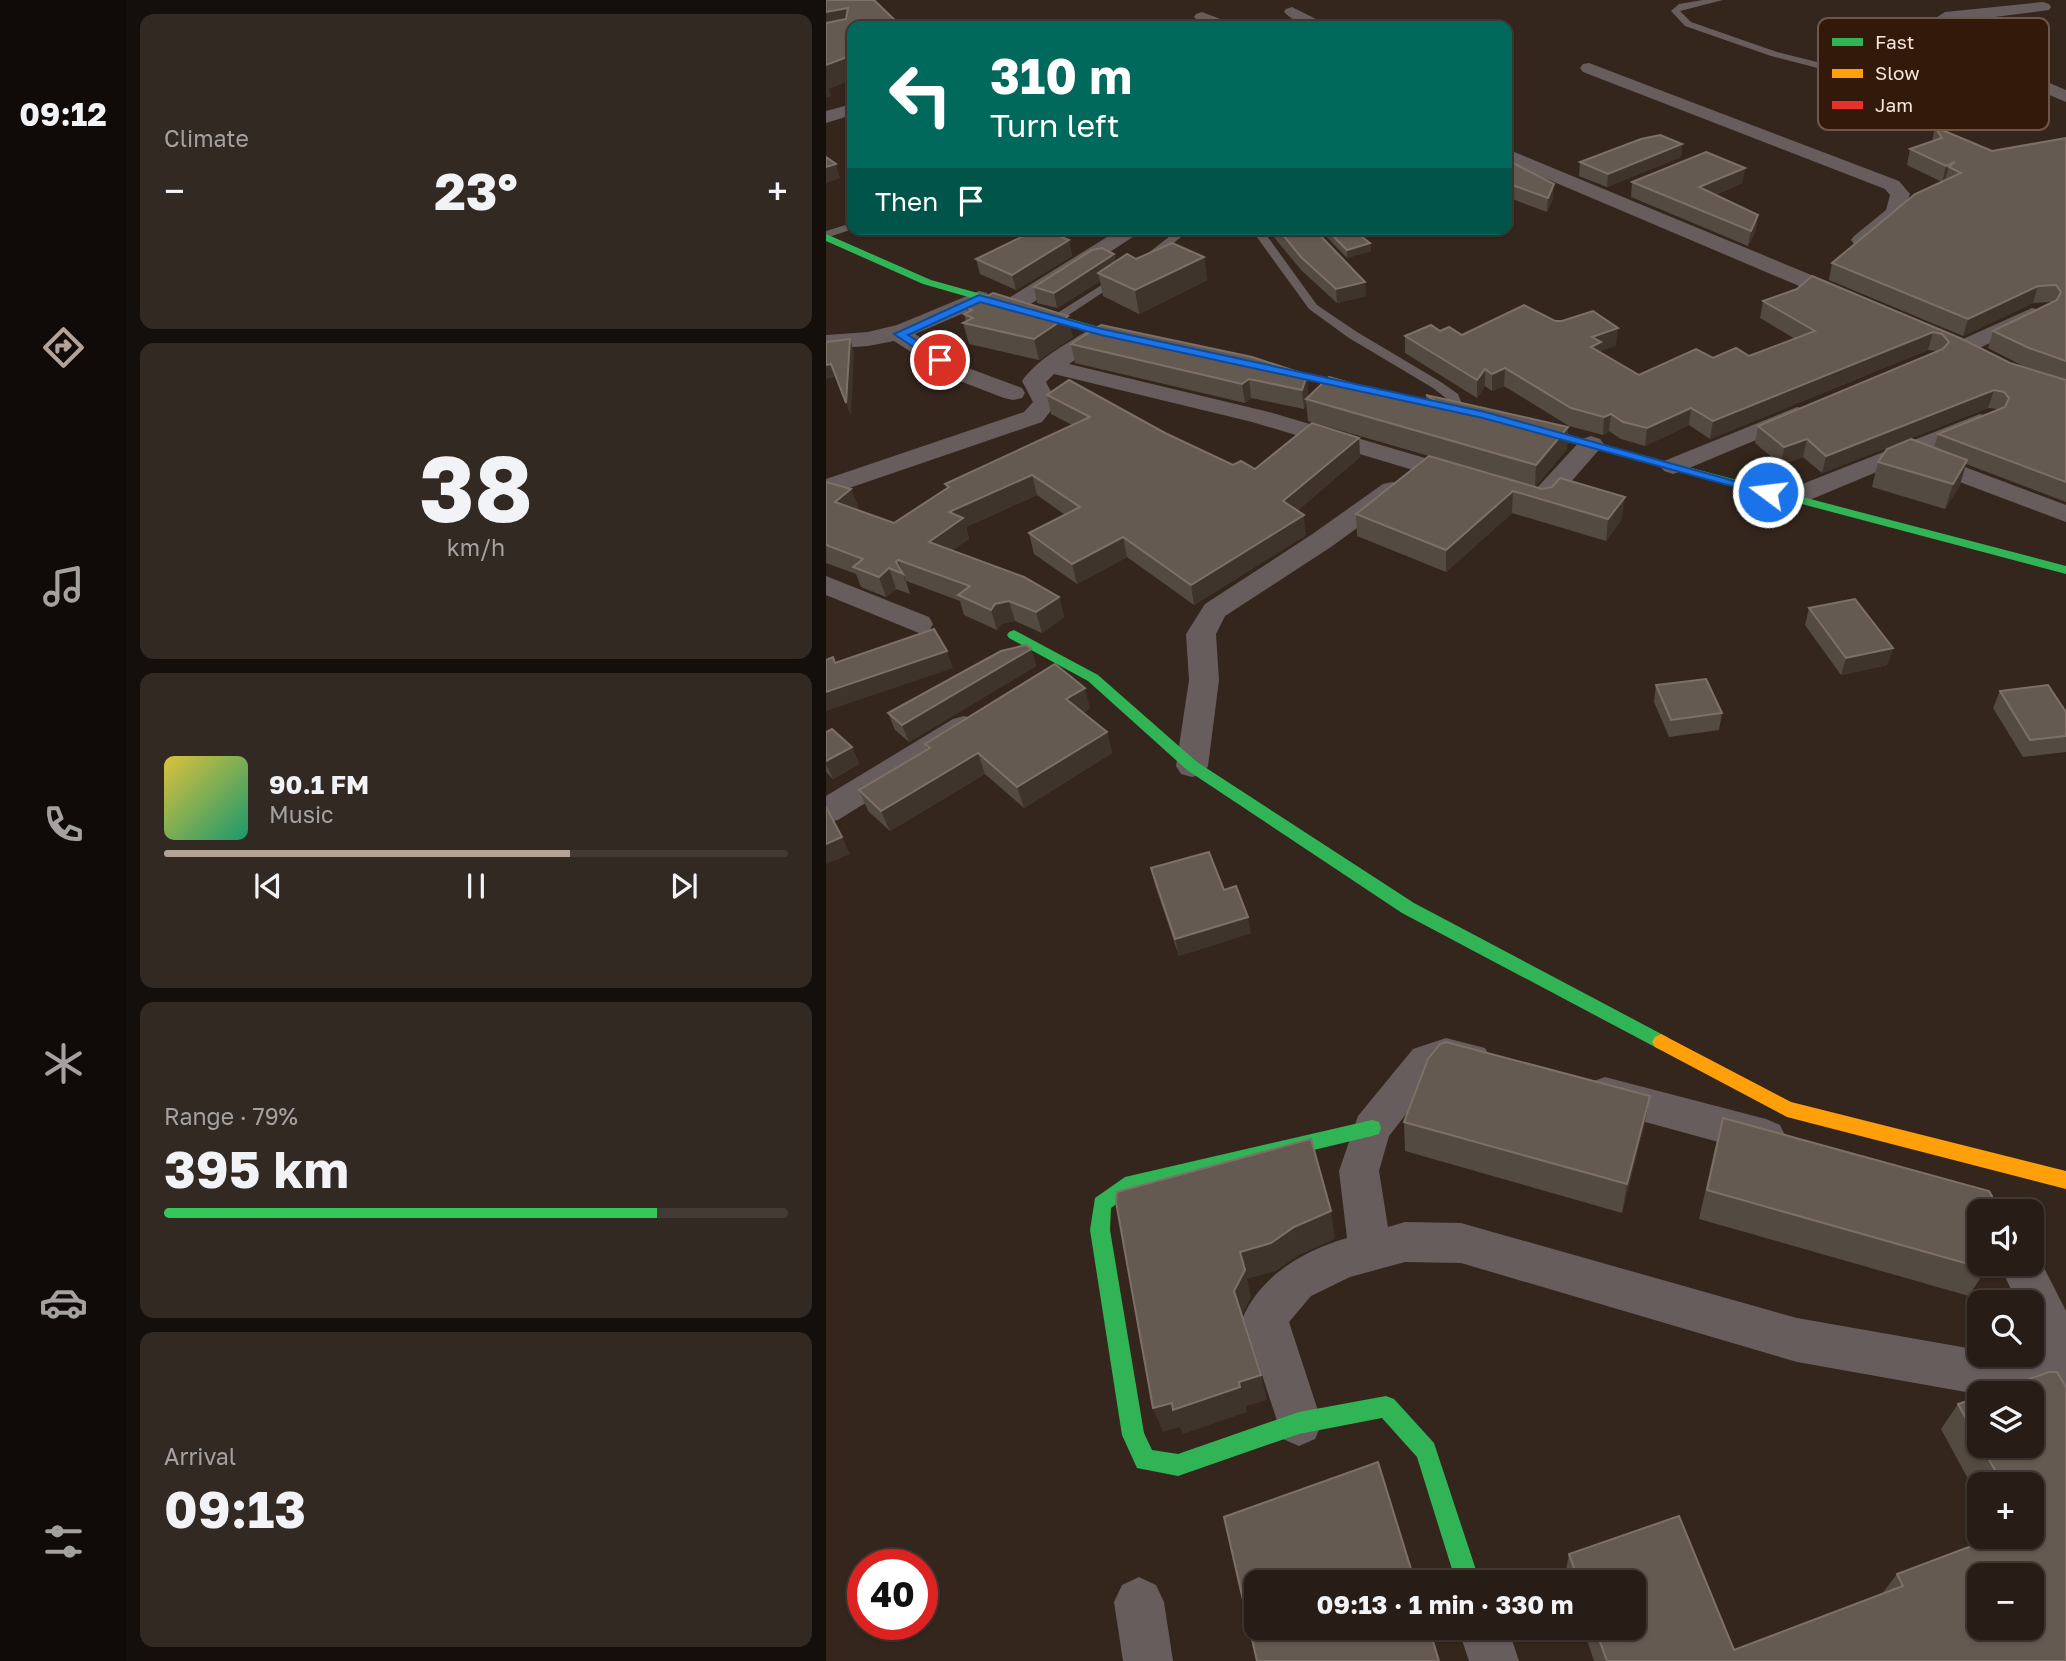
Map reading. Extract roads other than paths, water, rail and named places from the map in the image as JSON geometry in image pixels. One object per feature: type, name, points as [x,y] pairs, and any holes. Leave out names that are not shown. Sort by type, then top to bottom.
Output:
[{"type":"street","points":[[1948,18],[2043,7]]},
{"type":"street","points":[[1292,12],[1309,21]]},
{"type":"street","points":[[1202,17],[1212,21]]},
{"type":"street","points":[[1589,68],[1892,185],[1900,194],[1895,212],[1849,250]]},
{"type":"street","points":[[2049,89],[2066,97]]},
{"type":"street","points":[[826,117],[847,110]]},
{"type":"street","points":[[1512,157],[1861,304]]},
{"type":"street","points":[[1606,197],[1632,187]]},
{"type":"street","points":[[1012,306],[1125,235]]},
{"type":"street","points":[[826,236],[927,282],[1101,332],[1166,346]]},
{"type":"street","points":[[1810,282],[1830,266]]},
{"type":"street","points":[[826,342],[899,334],[916,329],[979,298]]},
{"type":"street","points":[[1964,348],[2042,310]]},
{"type":"street","points":[[1913,326],[1989,361]]},
{"type":"street","points":[[826,488],[1033,417],[1045,403],[1034,381],[1049,366],[1101,332]]},
{"type":"street","points":[[899,334],[960,373],[1013,393]]},
{"type":"street","points":[[1245,363],[1458,409],[2066,570]]},
{"type":"street","points":[[1049,366],[1260,416],[1476,481]]},
{"type":"street","points":[[1673,466],[1814,407]]},
{"type":"street","points":[[1791,498],[1989,417]]},
{"type":"street","points":[[1502,489],[1541,500],[1591,444]]},
{"type":"street","points":[[1903,452],[2066,514]]},
{"type":"street","points":[[1192,766],[1203,680],[1201,634],[1206,620],[1215,610],[1321,541],[1425,466]]},
{"type":"street","points":[[826,585],[919,624]]},
{"type":"street","points":[[1014,635],[1056,671],[1093,678],[1192,766],[1408,908],[1787,1109],[2066,1180]]},
{"type":"street","points":[[826,811],[987,713]]},
{"type":"street","points":[[1370,1250],[1359,1171],[1372,1128],[1426,1060],[1446,1054],[1512,1069]]},
{"type":"street","points":[[1565,1084],[1896,1173]]},
{"type":"street","points":[[1372,1128],[1125,1186],[1102,1204],[1100,1230],[1133,1435],[1145,1460],[1178,1465],[1299,1423],[1386,1407],[1426,1451],[1464,1570]]},
{"type":"street","points":[[1299,1423],[1265,1317],[1296,1282],[1370,1250],[1405,1242],[1461,1243],[1797,1340],[1977,1372],[2066,1373]]},
{"type":"street","points":[[2026,1276],[2066,1357]]},
{"type":"street","points":[[1139,1602],[1148,1661]]},
{"type":"street","points":[[1487,1640],[1494,1661]]},
{"type":"lane","points":[[1719,0],[1682,6],[1675,11],[1688,24],[1774,54],[1818,65]]},
{"type":"lane","points":[[826,236],[847,228]]},
{"type":"lane","points":[[1054,318],[1180,235]]},
{"type":"lane","points":[[1260,235],[1313,307],[1353,335],[1437,385],[1453,397],[1458,409]]}]
